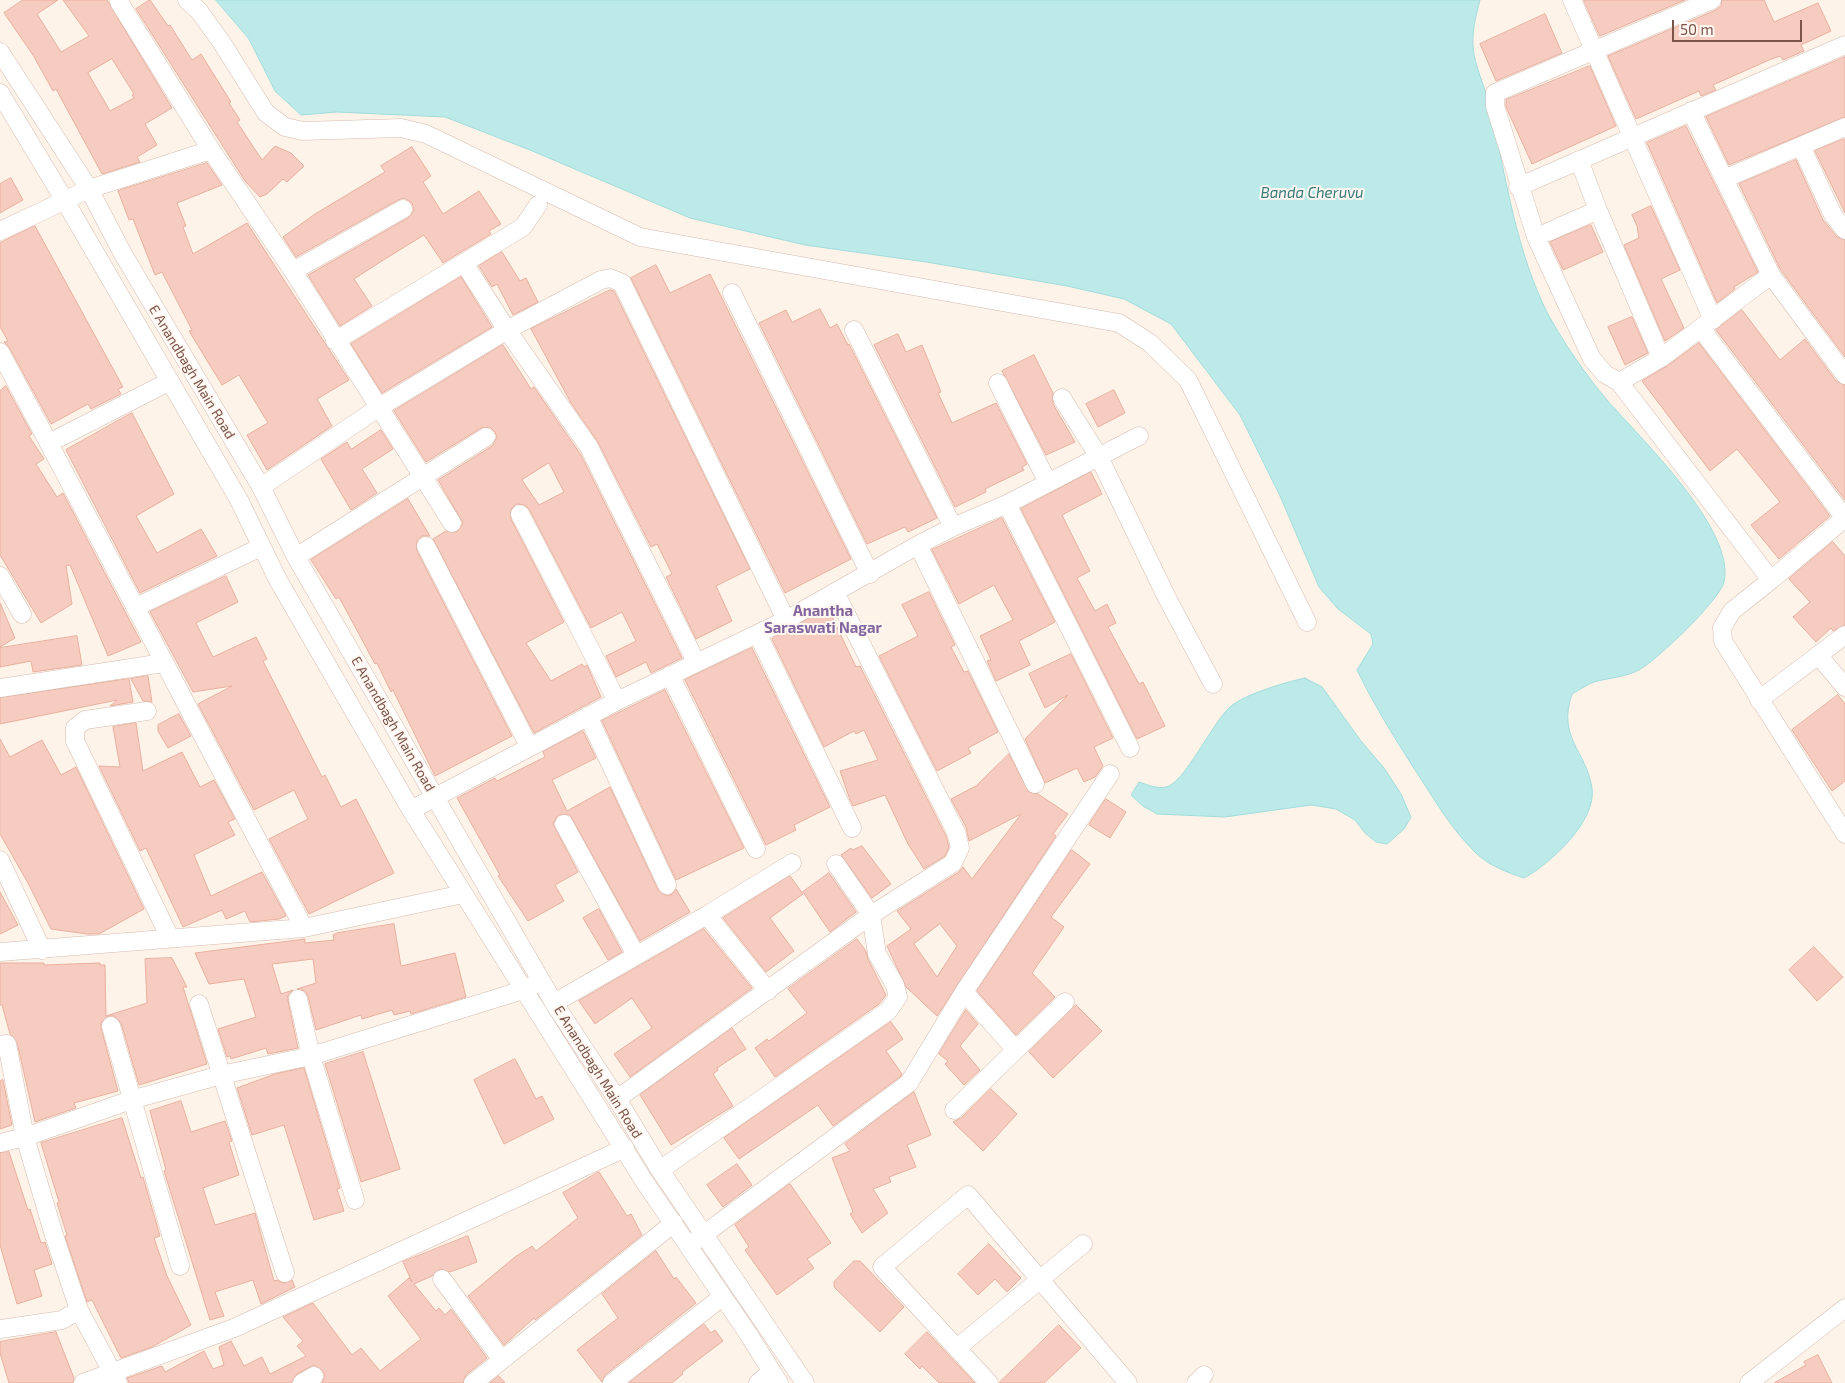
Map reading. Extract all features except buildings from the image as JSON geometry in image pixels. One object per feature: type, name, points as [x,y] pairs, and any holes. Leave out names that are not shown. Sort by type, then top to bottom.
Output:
[{"type":"street","points":[[187,0],[198,11],[222,43],[266,113],[285,128],[303,131],[401,128],[426,134],[640,237],[1119,323],[1150,343],[1188,380],[1307,622]]},
{"type":"street","points":[[1572,0],[1596,51],[1632,137],[1707,325],[1845,518],[1732,611],[1722,628],[1724,641],[1759,700],[1845,834]]},
{"type":"street","points":[[1712,0],[1495,93],[1495,106],[1518,187],[1536,237],[1592,359],[1604,374],[1619,382],[1771,580]]},
{"type":"street","points":[[119,2],[211,150],[293,271],[452,524]]},
{"type":"street","points":[[1518,187],[1845,45]]},
{"type":"street","name":"E Anandbagh Main Road","points":[[0,52],[89,189],[122,254],[261,487],[296,557],[554,1003],[617,1099],[660,1170],[805,1383]]},
{"type":"street","name":"E Anandbagh Main Road","points":[[0,93],[239,500],[261,547],[411,810],[523,990],[722,1297],[747,1332],[769,1379]]},
{"type":"street","points":[[1691,111],[1771,275],[1845,375]]},
{"type":"street","points":[[1724,180],[1802,148],[1845,127]]},
{"type":"street","points":[[1802,148],[1833,215],[1845,230]]},
{"type":"street","points":[[0,231],[89,189],[211,150]]},
{"type":"street","points":[[1579,160],[1598,210],[1662,358]]},
{"type":"street","points":[[336,341],[523,227],[538,205]]},
{"type":"street","points":[[293,271],[403,209]]},
{"type":"street","points":[[1548,232],[1598,210]]},
{"type":"street","points":[[464,264],[507,330],[589,447],[696,662]]},
{"type":"street","points":[[1619,382],[1662,358],[1771,275]]},
{"type":"street","points":[[261,487],[378,408],[507,330],[601,280],[610,278],[622,284],[786,620]]},
{"type":"street","points":[[732,293],[870,574]]},
{"type":"street","points":[[854,330],[953,527]]},
{"type":"street","points":[[0,352],[304,928]]},
{"type":"street","points":[[49,443],[170,381]]},
{"type":"street","points":[[998,383],[1048,483]]},
{"type":"street","points":[[1062,398],[1099,457],[1167,598],[1214,684]]},
{"type":"street","points":[[411,810],[617,701],[696,662],[758,635],[953,527],[1007,504],[1139,436]]},
{"type":"street","points":[[296,557],[486,437]]},
{"type":"street","points":[[1007,504],[1130,748]]},
{"type":"street","points":[[520,514],[617,701]]},
{"type":"street","points":[[918,545],[1035,784]]},
{"type":"street","points":[[426,546],[529,746]]},
{"type":"street","points":[[136,607],[261,547]]},
{"type":"street","points":[[0,576],[22,614]]},
{"type":"street","points":[[617,1099],[871,915],[953,863],[960,848],[956,832],[835,592]]},
{"type":"street","points":[[758,635],[852,828]]},
{"type":"street","points":[[1759,700],[1845,635]]},
{"type":"street","points":[[1818,655],[1845,687]]},
{"type":"street","points":[[0,688],[163,663]]},
{"type":"street","points":[[670,675],[756,848]]},
{"type":"street","points":[[148,712],[85,720],[75,728],[75,741],[170,938]]},
{"type":"street","points":[[588,716],[667,885]]},
{"type":"street","points":[[689,1244],[909,1083],[964,992],[1110,774]]},
{"type":"street","points":[[564,824],[636,955]]},
{"type":"street","points":[[0,860],[42,950]]},
{"type":"street","points":[[554,1003],[707,915],[792,863]]},
{"type":"street","points":[[660,1170],[888,1010],[898,997],[895,985],[877,954],[871,915],[836,864]]},
{"type":"street","points":[[0,952],[304,928],[463,894]]},
{"type":"street","points":[[707,915],[768,991]]},
{"type":"street","points":[[0,1143],[25,1137],[131,1100],[221,1075],[311,1056],[523,990],[542,980]]},
{"type":"street","points":[[964,992],[1016,1050]]},
{"type":"street","points":[[298,999],[311,1056],[355,1200]]},
{"type":"street","points":[[954,1110],[1064,1002]]},
{"type":"street","points":[[199,1004],[285,1273]]},
{"type":"street","points":[[111,1026],[180,1266]]},
{"type":"street","points":[[0,1046],[6,1044],[25,1137],[79,1310],[116,1378]]},
{"type":"street","points":[[83,1383],[116,1378],[234,1328],[625,1148]]},
{"type":"street","points":[[988,1383],[882,1266],[968,1195],[1128,1383]]},
{"type":"street","points":[[473,1383],[674,1223]]},
{"type":"street","points":[[957,1348],[1083,1244]]},
{"type":"street","points":[[442,1279],[502,1360]]},
{"type":"street","points":[[612,1383],[722,1297]]},
{"type":"street","points":[[1758,1380],[1845,1308]]},
{"type":"street","points":[[0,1329],[62,1320],[79,1310]]},
{"type":"water","name":"Banda Cheruvu","points":[[216,0],[1480,0],[1474,29],[1474,54],[1488,100],[1513,214],[1528,266],[1538,292],[1555,327],[1584,370],[1607,400],[1682,485],[1701,511],[1715,536],[1724,560],[1724,582],[1720,591],[1700,615],[1648,664],[1628,674],[1594,682],[1572,694],[1568,709],[1570,733],[1589,775],[1592,801],[1580,827],[1570,840],[1546,863],[1524,878],[1511,873],[1481,858],[1460,836],[1394,737],[1357,670],[1373,644],[1371,634],[1338,609],[1319,587],[1280,496],[1240,415],[1171,324],[1124,299],[1067,286],[926,262],[805,245],[690,218],[530,150],[445,117],[337,112],[301,115],[275,91],[249,39]]},
{"type":"water","points":[[1305,678],[1322,687],[1361,741],[1384,768],[1401,794],[1411,817],[1404,829],[1387,844],[1376,842],[1365,833],[1355,820],[1336,809],[1311,805],[1225,817],[1157,814],[1143,806],[1131,795],[1139,782],[1159,787],[1166,787],[1173,783],[1189,765],[1223,715],[1237,702],[1266,689]]},
{"type":"district","name":"Anantha Saraswati Nagar","points":[[823,620]]}]
